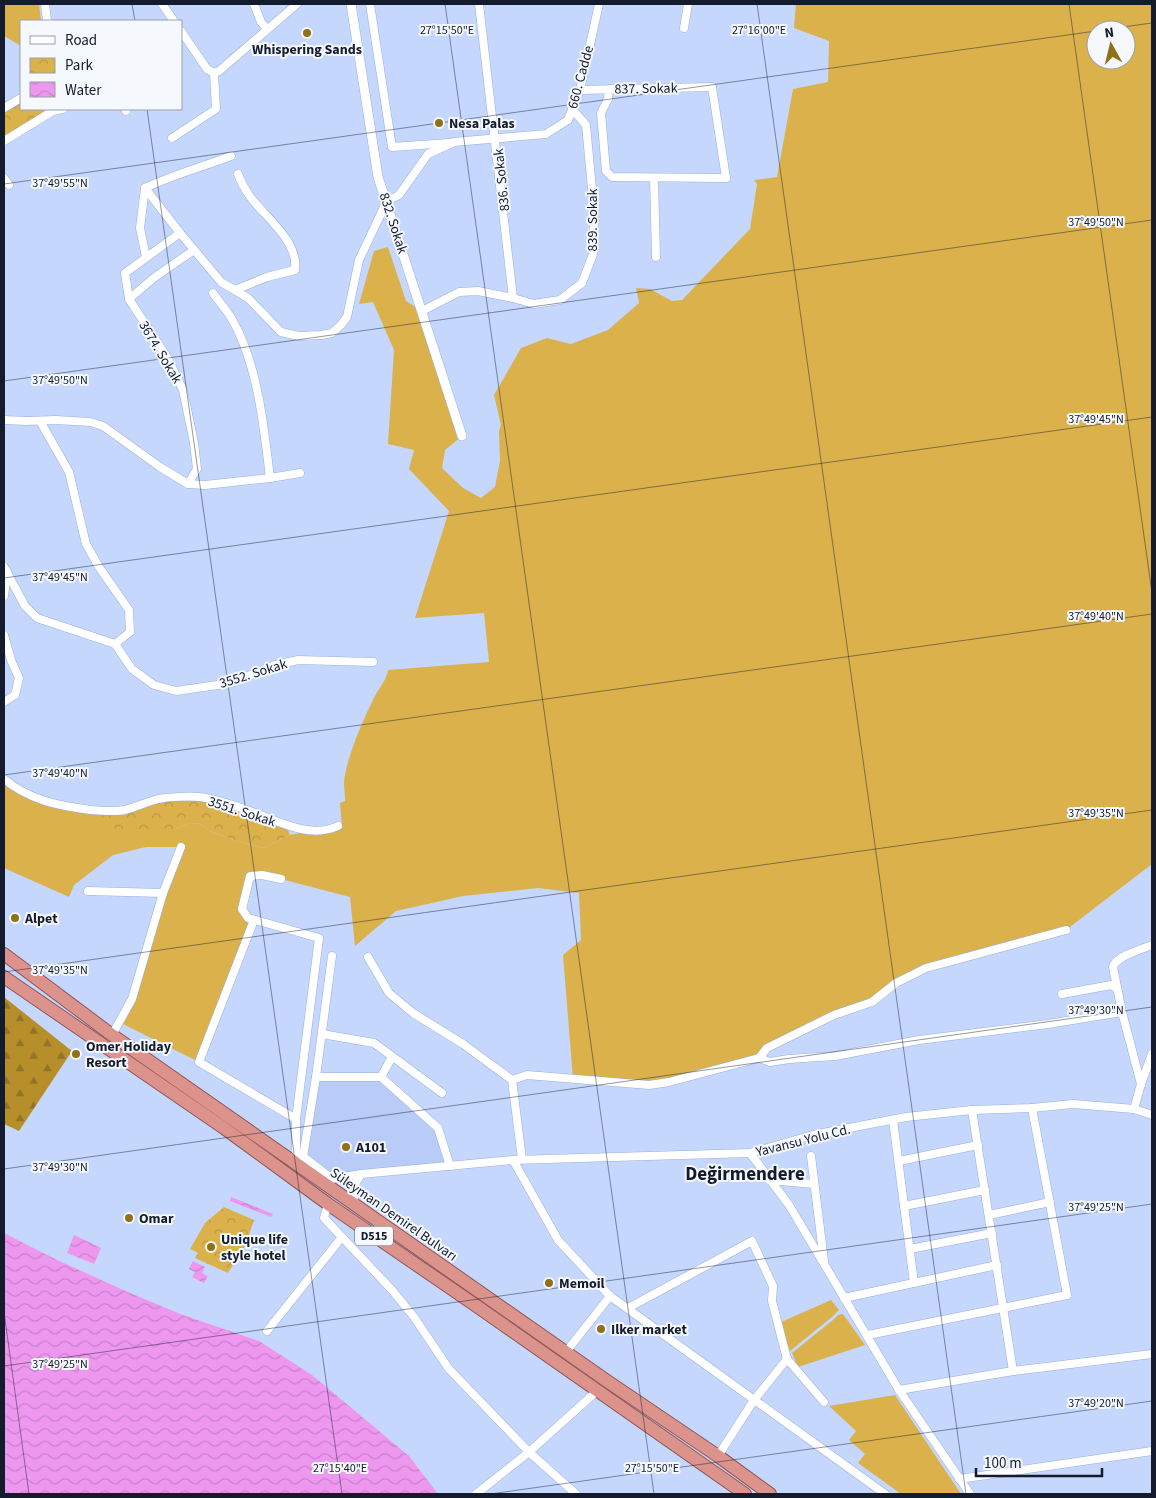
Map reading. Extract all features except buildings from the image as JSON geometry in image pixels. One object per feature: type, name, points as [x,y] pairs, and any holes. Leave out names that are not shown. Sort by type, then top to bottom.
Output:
[{"type":"highway","name":"Süleyman Demirel Bulvarı","points":[[4,954],[112,1035],[770,1494]]},
{"type":"highway","name":"Süleyman Demirel Bulvarı","points":[[4,977],[224,1128],[328,1204],[478,1306],[745,1494]]},
{"type":"street","points":[[45,4],[47,20]]},
{"type":"street","points":[[162,4],[173,20]]},
{"type":"street","points":[[254,4],[267,29]]},
{"type":"street","points":[[214,73],[219,71],[297,4]]},
{"type":"street","name":"832. Sokak","points":[[350,4],[378,177],[462,436]]},
{"type":"street","points":[[370,4],[392,147],[454,142]]},
{"type":"street","name":"836. Sokak","points":[[479,4],[513,298]]},
{"type":"street","name":"660. Cadde","points":[[387,201],[400,195],[428,154],[454,142],[546,134],[568,120],[580,90],[598,4]]},
{"type":"street","points":[[684,28],[688,4]]},
{"type":"street","points":[[182,32],[207,68],[214,73]]},
{"type":"street","points":[[172,138],[216,108],[214,73]]},
{"type":"street","name":"837. Sokak","points":[[580,90],[712,86],[726,178],[654,178]]},
{"type":"street","points":[[610,89],[608,99],[601,112],[606,171],[612,177],[654,178],[656,257]]},
{"type":"street","points":[[4,108],[20,99]]},
{"type":"street","name":"839. Sokak","points":[[422,311],[459,292],[478,290],[534,304],[560,300],[582,283],[593,254],[594,210],[586,125],[572,109]]},
{"type":"street","points":[[4,141],[53,110]]},
{"type":"street","points":[[145,188],[169,177],[187,173],[231,156]]},
{"type":"street","points":[[235,290],[267,277],[295,270],[296,262],[290,246],[242,186],[238,174]]},
{"type":"street","points":[[145,188],[221,282],[248,298],[281,332],[310,337],[332,333],[342,325],[347,317],[359,260],[387,201]]},
{"type":"street","points":[[145,188],[140,228],[146,257]]},
{"type":"street","points":[[129,299],[125,273],[180,233]]},
{"type":"street","points":[[129,299],[155,277],[194,250]]},
{"type":"street","points":[[213,293],[233,320],[248,358],[261,410],[270,478]]},
{"type":"street","name":"3674. Sokak","points":[[129,299],[168,359],[184,390],[197,469],[188,484]]},
{"type":"street","points":[[4,420],[90,422],[103,426],[160,467],[188,484],[205,486],[300,473]]},
{"type":"street","points":[[6,569],[25,606],[38,618],[115,644],[130,632],[129,610],[99,567],[86,544],[69,472],[40,421]]},
{"type":"street","points":[[4,596],[6,569]]},
{"type":"street","points":[[4,635],[11,660],[20,678],[15,695],[4,702]]},
{"type":"street","name":"3552. Sokak","points":[[115,644],[132,669],[154,685],[176,691],[231,683],[275,665],[298,660],[373,662]]},
{"type":"street","name":"3551. Sokak","points":[[4,779],[15,788],[47,803],[63,807],[100,811],[124,810],[160,799],[199,797],[247,810],[286,825],[309,830],[330,830],[338,826]]},
{"type":"street","points":[[112,1035],[132,999],[163,893],[180,847]]},
{"type":"street","points":[[281,879],[262,875],[250,876],[242,908],[248,918],[319,938],[296,1119],[296,1151],[327,1175],[336,1178]]},
{"type":"street","points":[[88,891],[163,893]]},
{"type":"street","points":[[254,920],[199,1062],[296,1119]]},
{"type":"street","points":[[759,1058],[767,1048],[834,1015],[872,1002],[896,983],[926,968],[1066,930]]},
{"type":"street","points":[[1141,1084],[1116,988],[1113,967],[1114,962],[1152,944]]},
{"type":"street","points":[[303,1157],[332,956]]},
{"type":"street","points":[[368,957],[388,993],[412,1013],[463,1044],[512,1080],[522,1159]]},
{"type":"street","points":[[1062,994],[1111,985],[1116,988]]},
{"type":"street","points":[[512,1080],[527,1075],[649,1085],[669,1082],[759,1058],[770,1062],[835,1056],[919,1040],[1048,1024],[1122,1012]]},
{"type":"street","points":[[322,1034],[374,1043],[442,1093]]},
{"type":"street","points":[[1134,1109],[1152,1054]]},
{"type":"street","points":[[381,1077],[392,1057]]},
{"type":"street","points":[[316,1077],[381,1077],[438,1128],[450,1166]]},
{"type":"street","name":"Yavansu Yolu Cd.","points":[[320,1181],[361,1174],[522,1159],[750,1153],[814,1135],[893,1120],[972,1110],[1032,1108],[1073,1104],[1134,1109],[1152,1115]]},
{"type":"street","points":[[868,1335],[1067,1295],[1032,1108]]},
{"type":"street","points":[[972,1110],[1013,1371]]},
{"type":"street","points":[[893,1120],[914,1283]]},
{"type":"street","points":[[898,1161],[978,1145]]},
{"type":"street","points":[[750,1153],[789,1205],[900,1390],[970,1494]]},
{"type":"street","points":[[811,1156],[824,1265]]},
{"type":"street","points":[[512,1160],[558,1240],[610,1296],[885,1494]]},
{"type":"street","points":[[355,1206],[352,1194],[361,1174]]},
{"type":"street","points":[[769,1180],[814,1184]]},
{"type":"street","points":[[904,1206],[985,1190]]},
{"type":"street","points":[[989,1214],[1050,1202]]},
{"type":"street","points":[[328,1204],[324,1218],[392,1290],[414,1317],[449,1369],[528,1452],[576,1494]]},
{"type":"street","points":[[910,1249],[992,1233]]},
{"type":"street","points":[[267,1331],[342,1237]]},
{"type":"street","points":[[628,1308],[752,1241],[773,1286],[772,1301],[787,1359],[824,1402]]},
{"type":"street","points":[[844,1298],[997,1265]]},
{"type":"street","points":[[566,1352],[610,1296]]},
{"type":"street","points":[[900,1390],[1013,1371],[1152,1354]]},
{"type":"street","points":[[718,1456],[754,1400],[787,1359]]},
{"type":"street","points":[[476,1494],[528,1452],[597,1391]]},
{"type":"street","points":[[959,1479],[1152,1451]]},
{"type":"shaded area","points":[[316,1077],[381,1077],[438,1128],[450,1166],[336,1178],[303,1157]]},
{"type":"green space","points":[[4,4],[39,4],[41,20],[20,20],[20,45],[4,36]]},
{"type":"green space","points":[[796,4],[1152,4],[1152,864],[1066,930],[926,968],[872,1002],[767,1048],[759,1058],[649,1085],[573,1079],[563,955],[581,940],[579,893],[538,888],[463,896],[396,911],[355,946],[350,897],[281,879],[250,876],[242,909],[254,920],[199,1062],[119,1022],[132,999],[180,847],[146,847],[113,855],[74,885],[69,897],[4,868],[4,779],[47,803],[174,830],[189,823],[201,824],[210,831],[233,840],[264,848],[290,835],[338,826],[342,827],[340,803],[345,801],[344,782],[352,749],[361,725],[385,680],[388,670],[489,662],[484,613],[415,618],[449,511],[409,469],[414,450],[388,444],[394,350],[373,302],[359,304],[374,251],[388,247],[406,301],[422,311],[462,436],[445,450],[442,468],[463,488],[481,498],[495,487],[500,461],[499,431],[501,425],[494,395],[521,348],[547,338],[571,344],[608,330],[639,303],[636,288],[650,289],[672,301],[682,300],[750,229],[757,184],[754,180],[777,177],[793,89],[828,82],[829,41],[794,28]]},
{"type":"green space","points":[[20,103],[20,110],[44,110],[44,112],[4,137],[4,112]]},
{"type":"green space","points":[[199,797],[286,825],[290,835],[264,848],[233,840],[210,831],[201,824],[189,823],[174,830],[132,835],[103,825],[100,811],[124,811],[160,799]]},
{"type":"green space","points":[[4,997],[72,1051],[19,1131],[4,1124]]},
{"type":"green space","points":[[224,1207],[254,1220],[245,1246],[228,1273],[195,1258],[198,1253],[190,1249],[205,1223]]},
{"type":"green space","points":[[831,1300],[839,1310],[790,1351],[779,1323]]},
{"type":"green space","points":[[843,1314],[865,1345],[798,1367],[792,1353],[838,1315]]},
{"type":"green space","points":[[895,1395],[961,1494],[901,1494],[858,1463],[865,1454],[849,1440],[856,1431],[829,1406]]},
{"type":"water","points":[[231,1197],[273,1214],[271,1217],[230,1201]]},
{"type":"water","points":[[4,1233],[55,1259],[130,1293],[183,1315],[259,1341],[312,1375],[409,1456],[438,1494],[4,1494]]},
{"type":"water","points":[[74,1235],[101,1248],[94,1264],[67,1253]]},
{"type":"water","points":[[193,1261],[205,1267],[202,1273],[208,1276],[204,1283],[192,1277],[195,1272],[189,1269]]},
{"type":"place","name":"Whispering Sands","points":[[307,33]]},
{"type":"place","name":"Nesa Palas","points":[[439,123]]},
{"type":"place","name":"Alpet","points":[[15,918]]},
{"type":"place","name":"Omer Holiday Resort","points":[[76,1054]]},
{"type":"place","name":"A101","points":[[346,1147]]},
{"type":"place","name":"Omar","points":[[129,1218]]},
{"type":"place","name":"Unique life style hotel","points":[[211,1247]]},
{"type":"place","name":"Memoil","points":[[549,1283]]},
{"type":"place","name":"Ilker market","points":[[601,1329]]},
{"type":"district","name":"Değirmendere","points":[[745,1173]]}]
